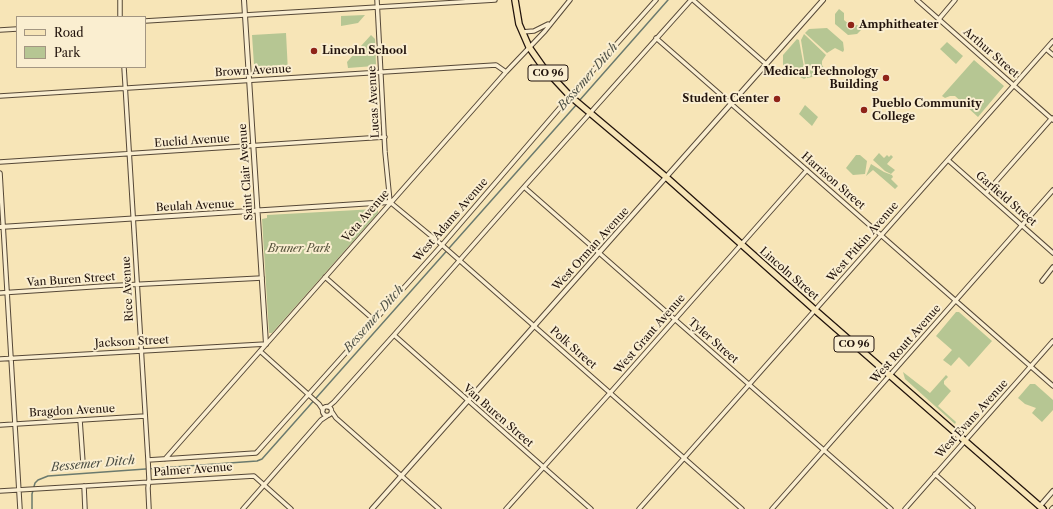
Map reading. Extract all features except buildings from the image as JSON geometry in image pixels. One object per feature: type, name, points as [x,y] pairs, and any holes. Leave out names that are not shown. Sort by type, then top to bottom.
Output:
[{"type":"main road","name":"CO 96","points":[[515,0],[522,32],[529,47]]},
{"type":"main road","name":"Lincoln Street","points":[[529,47],[543,67],[573,98],[666,177],[741,245],[1041,508]]},
{"type":"street","points":[[120,0],[120,16]]},
{"type":"street","name":"Saint Clair Avenue","points":[[244,0],[266,344]]},
{"type":"street","name":"Lucas Avenue","points":[[377,0],[390,202]]},
{"type":"street","points":[[146,21],[495,0]]},
{"type":"street","name":"Veta Avenue","points":[[165,459],[390,202],[537,39],[570,0]]},
{"type":"street","name":"West Adams Avenue","points":[[258,452],[311,397],[374,320],[573,98],[656,0]]},
{"type":"street","points":[[243,509],[321,420],[334,402],[460,261],[589,111],[692,0],[766,64]]},
{"type":"street","name":"West Orman Avenue","points":[[372,509],[823,0]]},
{"type":"street","name":"Arthur Street","points":[[917,0],[1052,119]]},
{"type":"street","points":[[939,19],[955,0]]},
{"type":"street","name":"Veta Avenue","points":[[522,32],[534,31],[551,22]]},
{"type":"street","points":[[0,30],[16,29]]},
{"type":"street","name":"Harrison Street","points":[[656,38],[1053,386]]},
{"type":"street","name":"West Pitkin Avenue","points":[[639,509],[1053,41]]},
{"type":"street","points":[[1046,48],[1053,55]]},
{"type":"street","name":"Brown Avenue","points":[[0,96],[496,65],[506,72]]},
{"type":"street","name":"Rice Avenue","points":[[124,68],[140,350],[148,460],[149,509]]},
{"type":"street","points":[[986,193],[1052,119]]},
{"type":"street","name":"Euclid Avenue","points":[[0,162],[385,138]]},
{"type":"street","name":"Garfield Street","points":[[948,160],[1053,253]]},
{"type":"street","name":"West Grant Avenue","points":[[506,509],[807,170]]},
{"type":"street","points":[[0,173],[2,227],[20,509]]},
{"type":"street","name":"Tyler Street","points":[[524,187],[891,509]]},
{"type":"street","name":"West Routt Avenue","points":[[772,509],[1053,190]]},
{"type":"street","name":"Beulah Avenue","points":[[2,227],[258,212],[390,202]]},
{"type":"street","name":"Polk Street","points":[[390,202],[442,245],[742,509]]},
{"type":"street","points":[[1042,281],[1053,267]]},
{"type":"street","points":[[325,277],[374,320]]},
{"type":"street","name":"Van Buren Street","points":[[0,293],[262,278]]},
{"type":"street","name":"Van Buren Street","points":[[394,336],[591,509]]},
{"type":"street","name":"West Evans Avenue","points":[[906,509],[935,474],[1053,341]]},
{"type":"street","name":"Jackson Street","points":[[0,359],[266,344]]},
{"type":"street","points":[[260,351],[440,509]]},
{"type":"street","name":"Bragdon Avenue","points":[[0,424],[145,416]]},
{"type":"street","points":[[80,420],[83,463]]},
{"type":"street","name":"Palmer Avenue","points":[[148,460],[258,452]]},
{"type":"street","points":[[935,474],[974,508]]},
{"type":"street","name":"Palmer Avenue","points":[[0,491],[254,476],[292,509]]},
{"type":"street","points":[[84,486],[86,509]]},
{"type":"street","points":[[1041,508],[1053,491]]},
{"type":"green space","points":[[839,9],[844,13],[844,20],[851,26],[857,25],[862,29],[857,34],[848,35],[835,24],[835,14]]},
{"type":"green space","points":[[365,15],[358,23],[341,26],[341,16]]},
{"type":"green space","points":[[827,28],[843,42],[843,52],[835,48],[827,53],[805,33],[809,29]]},
{"type":"green space","points":[[286,33],[288,72],[284,74],[282,72],[261,73],[258,76],[254,65],[252,35]]},
{"type":"green space","points":[[804,34],[826,55],[822,61],[822,65],[826,71],[823,75],[807,78],[801,40]]},
{"type":"green space","points":[[371,35],[375,39],[376,64],[374,66],[348,68],[347,62],[354,54],[357,56],[364,49],[361,46]]},
{"type":"green space","points":[[797,39],[799,40],[806,78],[804,79],[790,74],[783,67],[783,55]]},
{"type":"green space","points":[[947,42],[963,56],[956,64],[940,49]]},
{"type":"green space","points":[[974,60],[1004,86],[978,117],[955,96],[945,98],[942,96]]},
{"type":"green space","points":[[805,105],[818,117],[812,126],[799,114]]},
{"type":"green space","points":[[879,153],[884,158],[887,155],[889,157],[891,155],[893,157],[887,164],[895,170],[891,174],[885,171],[873,160]]},
{"type":"green space","points":[[856,155],[860,155],[867,161],[865,174],[853,175],[846,168]]},
{"type":"green space","points":[[871,164],[892,175],[893,177],[891,179],[898,186],[895,189],[873,170],[866,176]]},
{"type":"green space","name":"Bruner Park","points":[[375,209],[378,213],[272,333],[269,333],[262,219],[267,218],[267,215]]},
{"type":"green space","points":[[956,312],[959,312],[992,341],[969,367],[959,357],[951,366],[943,360],[952,350],[936,336]]},
{"type":"green space","points":[[903,372],[930,393],[946,375],[948,377],[944,381],[944,384],[951,391],[938,406],[956,422],[955,424],[905,379]]},
{"type":"green space","points":[[1030,384],[1035,384],[1053,400],[1053,410],[1042,422],[1032,413],[1036,408],[1025,404],[1018,398]]},
{"type":"waterway","name":"Bessemer Ditch","points":[[579,101],[668,0]]},
{"type":"waterway","name":"Bessemer Ditch","points":[[32,509],[32,494],[35,483],[38,480],[48,476],[257,461],[262,459],[577,104]]},
{"type":"place","name":"Amphitheater","points":[[851,25]]},
{"type":"place","name":"Lincoln School","points":[[314,51]]},
{"type":"place","name":"Medical Technology Building","points":[[886,78]]},
{"type":"place","name":"Student Center","points":[[777,99]]},
{"type":"place","name":"Pueblo Community College","points":[[864,110]]}]
